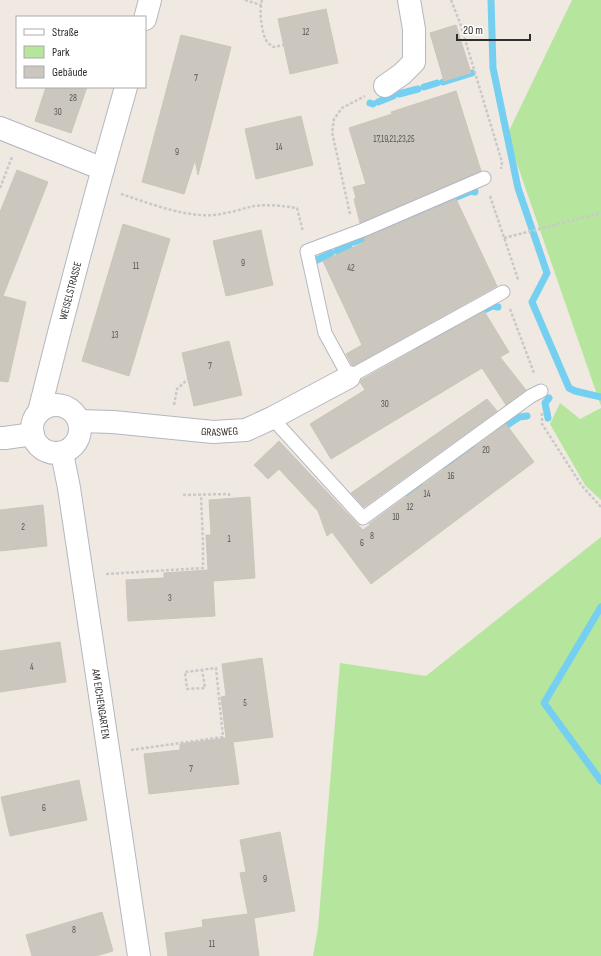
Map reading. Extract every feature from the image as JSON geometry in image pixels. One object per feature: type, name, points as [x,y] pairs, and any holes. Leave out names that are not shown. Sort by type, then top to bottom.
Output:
[{"type":"street","points":[[146,16],[150,0]]},
{"type":"street","points":[[385,86],[402,74],[414,62],[414,29],[409,0]]},
{"type":"street","name":"WEISELSTRASSE","points":[[39,412],[100,178],[126,88]]},
{"type":"street","points":[[0,128],[20,136],[100,178]]},
{"type":"street","name":"GRASWEG","points":[[78,421],[113,422],[213,432],[246,430],[348,378]]},
{"type":"street","points":[[54,405],[61,406],[74,414],[78,421],[80,429],[79,437],[75,444],[69,449],[54,454],[47,452],[35,441],[32,426],[39,412],[46,408],[54,405]]},
{"type":"street","points":[[0,438],[33,434]]},
{"type":"street","name":"AM EICHENGARTEN","points":[[62,452],[69,488],[139,956]]},
{"type":"lane","points":[[484,178],[354,233],[307,251],[325,333],[348,378],[503,292]]},
{"type":"lane","points":[[272,418],[363,518],[531,396],[541,391]]},
{"type":"path","points":[[245,0],[261,5]]},
{"type":"path","points":[[262,0],[262,26],[266,41],[273,47],[284,45]]},
{"type":"path","points":[[451,0],[460,23],[502,162],[501,172],[484,178],[517,276],[518,281],[503,292],[541,391],[542,424],[582,486],[601,507]]},
{"type":"path","points":[[354,233],[332,132],[334,119],[342,108],[385,86]]},
{"type":"path","points":[[0,188],[20,136]]},
{"type":"path","points":[[100,178],[171,210],[201,216],[227,213],[254,206],[268,205],[297,208],[307,251]]},
{"type":"path","points":[[504,238],[601,213]]},
{"type":"path","points":[[171,427],[177,389],[188,379]]},
{"type":"path","points":[[183,495],[229,494],[229,499]]},
{"type":"path","points":[[103,574],[203,568],[201,495]]},
{"type":"path","points":[[123,751],[223,737],[216,668],[185,672],[187,689],[205,688],[202,670]]},
{"type":"green space","points":[[572,0],[601,0],[601,406],[507,135]]},
{"type":"green space","points":[[560,403],[580,419],[601,408],[601,500],[585,485],[550,424]]},
{"type":"green space","points":[[601,537],[601,956],[313,956],[318,928],[340,663],[426,676]]},
{"type":"building","points":[[326,9],[338,63],[290,74],[278,19]]},
{"type":"building","points":[[456,25],[471,73],[444,81],[430,33]]},
{"type":"building","points":[[181,35],[231,47],[198,175],[195,160],[184,194],[142,182]]},
{"type":"building","points":[[46,88],[87,88],[71,133],[35,121]]},
{"type":"building","points":[[456,91],[481,171],[360,223],[354,199],[356,198],[353,187],[366,184],[349,128],[392,114],[391,112]]},
{"type":"building","points":[[301,116],[313,165],[256,179],[245,129]]},
{"type":"building","points":[[17,170],[48,182],[3,296],[26,302],[8,382],[0,381],[0,212]]},
{"type":"building","points":[[456,199],[497,286],[353,366],[346,354],[362,345],[323,261],[365,242],[364,238]]},
{"type":"building","points":[[123,224],[170,239],[129,376],[82,361]]},
{"type":"building","points":[[261,230],[273,285],[226,296],[213,241]]},
{"type":"building","points":[[484,311],[509,352],[500,357],[526,390],[506,405],[482,368],[331,459],[310,424],[365,390],[360,382],[361,380]]},
{"type":"building","points":[[229,341],[242,395],[194,406],[182,353]]},
{"type":"building","points":[[487,399],[497,411],[364,507],[351,493]]},
{"type":"building","points":[[506,424],[534,462],[371,584],[332,532],[327,536],[318,511],[279,469],[268,479],[254,465],[279,441],[363,530],[370,525],[369,524]]},
{"type":"building","points":[[250,497],[255,578],[213,581],[215,616],[128,621],[126,580],[164,578],[164,573],[208,570],[206,535],[211,535],[209,500]]},
{"type":"building","points":[[43,505],[47,546],[0,551],[0,510]]},
{"type":"building","points":[[60,642],[66,682],[0,692],[0,651]]},
{"type":"building","points":[[262,658],[273,737],[233,742],[239,784],[149,794],[144,754],[180,750],[180,744],[226,738],[221,697],[226,696],[222,664]]},
{"type":"building","points":[[79,780],[87,820],[10,836],[1,797]]},
{"type":"building","points":[[280,832],[295,911],[254,918],[259,956],[168,956],[165,933],[203,927],[202,920],[248,914],[240,873],[246,872],[240,840]]},
{"type":"building","points":[[102,912],[113,951],[96,956],[32,956],[26,935]]},
{"type":"waterway","points":[[491,0],[493,68],[518,188],[547,273],[532,302],[569,388],[575,391],[601,397]]},
{"type":"waterway","points":[[443,82],[472,73]]},
{"type":"waterway","points":[[424,87],[437,83]]},
{"type":"waterway","points":[[399,94],[418,89]]},
{"type":"waterway","points":[[378,102],[393,96]]},
{"type":"waterway","points":[[438,205],[471,191],[475,192]]},
{"type":"waterway","points":[[415,216],[434,207]]},
{"type":"waterway","points":[[401,222],[409,218]]},
{"type":"waterway","points":[[374,234],[392,225]]},
{"type":"waterway","points":[[354,242],[368,237]]},
{"type":"waterway","points":[[337,251],[349,245]]},
{"type":"waterway","points":[[317,260],[331,253]]},
{"type":"waterway","points":[[486,309],[492,306],[498,307]]},
{"type":"waterway","points":[[473,316],[482,311]]},
{"type":"waterway","points":[[437,338],[453,328]]},
{"type":"waterway","points":[[418,348],[426,343]]},
{"type":"waterway","points":[[548,418],[545,403],[549,398]]},
{"type":"waterway","points":[[500,430],[519,417],[527,416]]},
{"type":"waterway","points":[[461,456],[473,449]]},
{"type":"waterway","points":[[446,468],[456,460]]},
{"type":"waterway","points":[[409,495],[420,486]]},
{"type":"waterway","points":[[601,607],[544,703],[601,781]]}]
